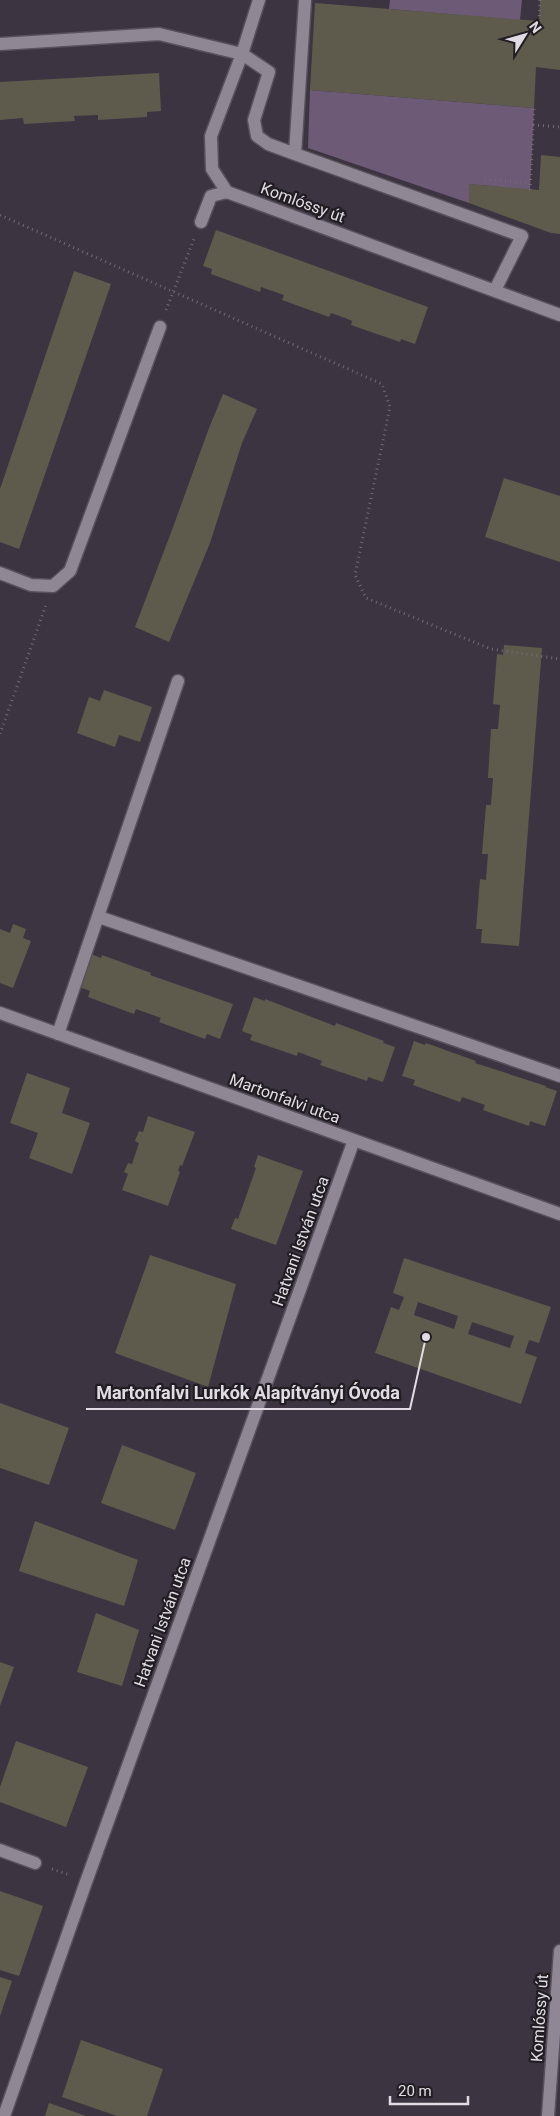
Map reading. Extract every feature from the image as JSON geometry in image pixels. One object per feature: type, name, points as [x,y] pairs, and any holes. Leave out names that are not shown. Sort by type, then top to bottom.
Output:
[{"type":"street","points":[[201,222],[211,196],[227,192],[212,169],[210,136],[242,54],[259,0]]},
{"type":"street","points":[[295,154],[305,0]]},
{"type":"street","points":[[0,44],[159,34],[242,54],[269,72],[254,120],[258,136],[268,144],[522,236],[495,290]]},
{"type":"street","name":"Komlóssy út","points":[[227,192],[560,315]]},
{"type":"street","points":[[0,573],[31,585],[52,586],[70,571],[160,327]]},
{"type":"street","points":[[58,1034],[178,682]]},
{"type":"street","points":[[99,917],[560,1076]]},
{"type":"street","name":"Martonfalvi utca","points":[[0,1013],[560,1214]]},
{"type":"street","name":"Hatvani István utca","points":[[4,2116],[86,1882],[354,1140]]},
{"type":"street","points":[[0,1850],[35,1863]]},
{"type":"street","name":"Komlóssy út","points":[[549,2114],[560,1951]]},
{"type":"path","points":[[539,21],[540,0]]},
{"type":"path","points":[[530,190],[534,108]]},
{"type":"path","points":[[533,125],[560,127]]},
{"type":"path","points":[[485,179],[530,183]]},
{"type":"path","points":[[0,216],[382,384],[390,406],[355,575],[366,598],[491,649],[560,659]]},
{"type":"path","points":[[173,292],[201,222]]},
{"type":"path","points":[[0,734],[52,586]]},
{"type":"path","points":[[35,1863],[86,1882]]},
{"type":"shaded area","points":[[390,0],[522,0],[520,20],[389,9]]},
{"type":"shaded area","points":[[310,90],[534,108],[530,190],[469,184],[469,203],[308,148]]},
{"type":"building","points":[[540,0],[560,0],[560,70],[536,67],[534,108],[310,90],[315,3],[539,21]]},
{"type":"building","points":[[159,73],[161,111],[147,112],[147,117],[98,120],[98,115],[74,116],[75,121],[24,124],[23,118],[0,120],[0,82]]},
{"type":"building","points":[[541,155],[560,157],[560,234],[551,233],[469,203],[469,184],[539,190]]},
{"type":"building","points":[[216,230],[428,307],[415,344],[401,339],[400,342],[351,325],[352,321],[331,313],[329,317],[282,300],[284,295],[261,287],[260,292],[211,274],[212,269],[203,266]]},
{"type":"building","points":[[74,271],[111,284],[19,549],[0,542],[0,489]]},
{"type":"building","points":[[223,394],[257,409],[242,443],[210,543],[169,642],[135,627]]},
{"type":"building","points":[[504,478],[560,496],[560,562],[485,537]]},
{"type":"building","points":[[504,645],[542,648],[519,946],[481,943],[482,929],[476,929],[480,879],[486,880],[488,854],[482,854],[486,805],[491,805],[493,778],[488,778],[491,729],[498,729],[500,705],[493,704],[497,654],[503,655]]},
{"type":"building","points":[[104,690],[152,707],[140,742],[119,735],[115,747],[77,733],[89,697],[100,701]]},
{"type":"building","points":[[13,924],[26,929],[23,938],[31,941],[13,988],[0,983],[0,929],[10,933]]},
{"type":"building","points":[[91,954],[101,958],[102,955],[151,973],[150,975],[233,1004],[220,1039],[207,1034],[205,1039],[159,1022],[161,1018],[136,1009],[134,1014],[88,997],[90,991],[79,987]]},
{"type":"building","points":[[254,997],[265,1001],[265,999],[335,1026],[336,1023],[395,1047],[383,1082],[368,1077],[367,1081],[320,1065],[322,1061],[298,1052],[297,1056],[250,1040],[252,1035],[242,1031]]},
{"type":"building","points":[[414,1041],[425,1045],[426,1043],[476,1061],[475,1063],[557,1091],[545,1126],[530,1121],[529,1126],[483,1110],[485,1105],[462,1097],[460,1102],[413,1085],[415,1080],[402,1076]]},
{"type":"building","points":[[27,1073],[70,1088],[62,1113],[90,1123],[72,1174],[29,1158],[38,1133],[10,1123]]},
{"type":"building","points":[[148,1116],[195,1132],[182,1166],[180,1165],[178,1171],[180,1172],[168,1206],[122,1190],[128,1174],[124,1172],[128,1163],[132,1164],[139,1143],[135,1141],[139,1131],[143,1132]]},
{"type":"building","points":[[258,1155],[303,1171],[276,1245],[231,1229],[235,1218],[238,1219],[256,1168],[254,1167]]},
{"type":"building","points":[[150,1255],[236,1284],[208,1387],[115,1353]]},
{"type":"building","points":[[404,1258],[551,1307],[539,1343],[529,1340],[525,1353],[537,1357],[521,1404],[375,1353],[391,1307],[399,1310],[404,1297],[393,1293]],"holes":[[[418,1302],[458,1316],[454,1329],[414,1315]],[[472,1322],[514,1336],[510,1348],[468,1334]]]},
{"type":"building","points":[[0,1403],[69,1428],[49,1485],[0,1468]]},
{"type":"building","points":[[122,1445],[196,1473],[175,1530],[101,1503]]},
{"type":"building","points":[[35,1521],[138,1560],[124,1606],[19,1571]]},
{"type":"building","points":[[96,1613],[139,1630],[122,1686],[77,1672]]},
{"type":"building","points":[[0,1662],[14,1667],[0,1706]]},
{"type":"building","points":[[16,1741],[88,1767],[66,1827],[0,1802],[0,1787]]},
{"type":"building","points":[[0,1891],[43,1906],[19,1976],[0,1970]]},
{"type":"building","points":[[0,1977],[12,1981],[0,2016]]},
{"type":"building","points":[[81,2040],[163,2069],[147,2116],[117,2116],[62,2097]]},
{"type":"building","points":[[49,2103],[86,2116],[45,2116]]},
{"type":"place","name":"Martonfalvi Lurkók Alapítványi Óvoda","points":[[426,1337]]}]
